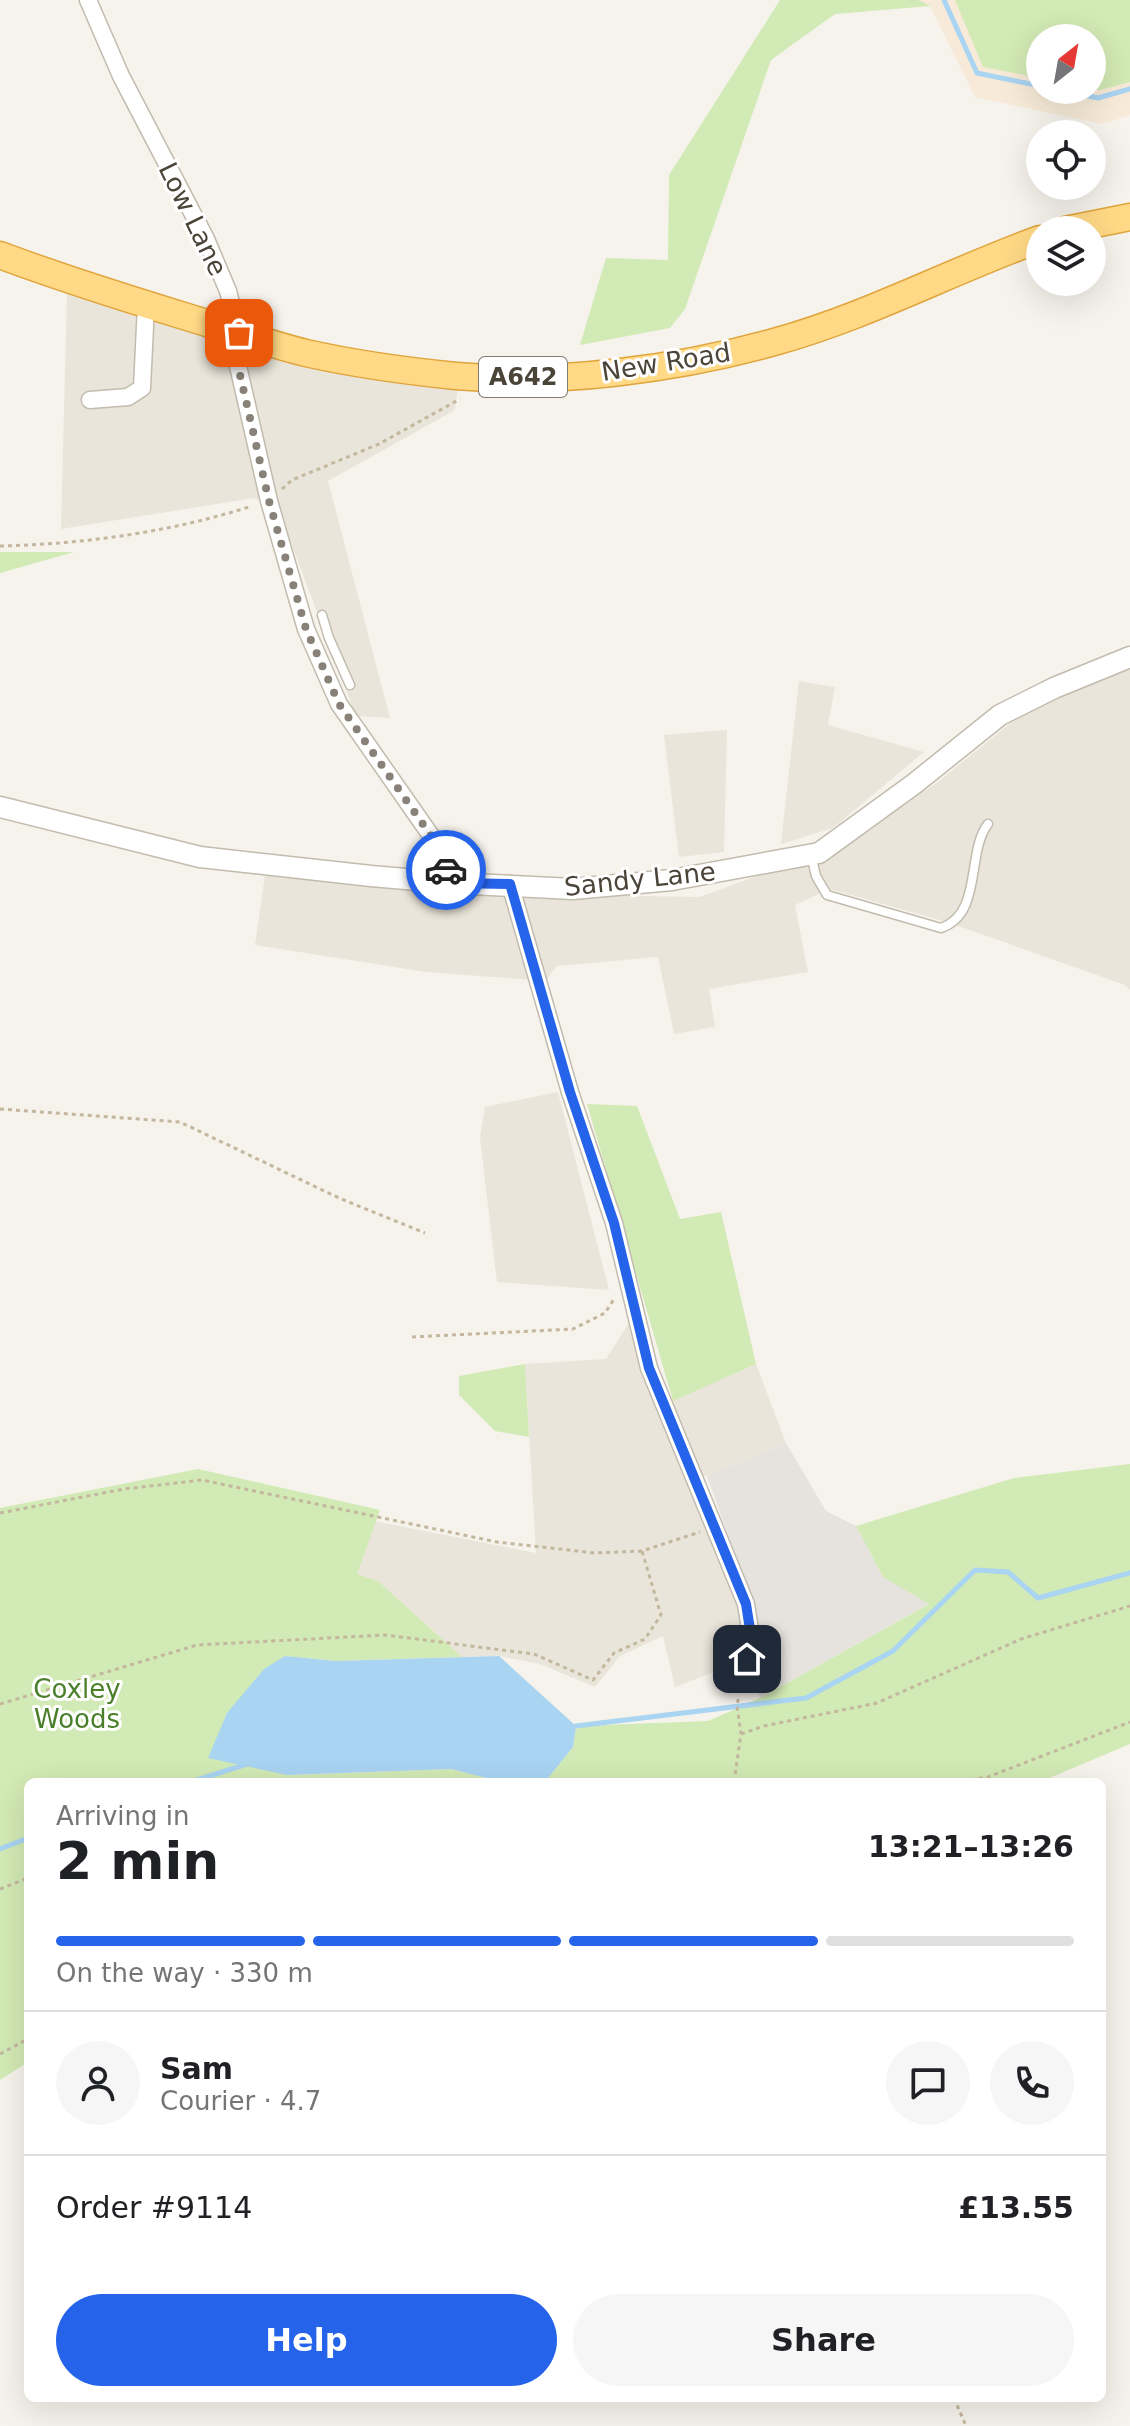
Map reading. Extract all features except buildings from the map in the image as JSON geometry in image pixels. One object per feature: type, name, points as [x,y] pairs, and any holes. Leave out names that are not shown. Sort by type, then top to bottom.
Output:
[{"type":"highway","points":[[1106,222],[1130,217]]},
{"type":"highway","name":"New Road","points":[[0,255],[146,305],[305,352],[382,367],[459,376],[568,377],[703,359],[776,342],[896,298],[1026,245]]},
{"type":"street","name":"Low Lane","points":[[88,0],[121,76],[206,239],[228,291],[239,333],[238,366],[269,501],[321,642],[339,704],[434,840],[452,883]]},
{"type":"street","points":[[90,400],[128,397],[142,388],[146,305]]},
{"type":"street","name":"Sandy Lane","points":[[0,807],[200,857],[452,883],[573,889],[672,880],[819,853],[914,784],[1000,715],[1054,688],[1130,657]]},
{"type":"street","points":[[510,884],[570,1092],[614,1223],[649,1368],[746,1604],[752,1642],[742,1677]]},
{"type":"lane","points":[[322,615],[321,642],[350,685]]},
{"type":"lane","points":[[811,854],[816,876],[827,895],[941,928],[948,926],[965,906],[974,882],[975,853],[988,824]]},
{"type":"path","points":[[0,1109],[180,1122],[339,1198],[425,1233]]},
{"type":"path","points":[[412,1337],[573,1329],[605,1313],[627,1279]]},
{"type":"path","points":[[0,1513],[124,1489],[202,1480],[497,1542],[595,1553],[642,1551],[715,1528]]},
{"type":"path","points":[[0,1704],[197,1645],[385,1635],[534,1654],[593,1680],[614,1653],[645,1639],[661,1615],[642,1551]]},
{"type":"path","points":[[741,1734],[764,1726],[877,1703],[1021,1639],[1130,1606]]},
{"type":"path","points":[[735,1778],[741,1734],[737,1706],[742,1677]]},
{"type":"path","points":[[981,1778],[1130,1722]]},
{"type":"path","points":[[0,1889],[24,1880]]},
{"type":"path","points":[[0,2054],[24,2041]]},
{"type":"path","points":[[956,2402],[966,2426]]},
{"type":"shaded area","points":[[919,0],[1130,0],[1130,115],[1106,123],[1106,120],[1083,120],[975,97],[930,6]]},
{"type":"shaded area","points":[[67,294],[236,346],[459,376],[455,410],[328,481],[390,718],[356,716],[278,508],[254,498],[61,529]]},
{"type":"shaded area","points":[[1130,656],[1130,990],[1125,985],[950,923],[830,889],[795,905],[808,972],[709,989],[715,1027],[674,1034],[658,957],[556,966],[546,981],[426,972],[255,945],[265,875],[525,894],[700,897],[819,853],[934,785],[1054,688]]},
{"type":"shaded area","points":[[799,681],[835,687],[828,725],[924,752],[833,828],[781,844]]},
{"type":"shaded area","points":[[727,730],[724,852],[679,857],[664,735]]},
{"type":"shaded area","points":[[558,1092],[609,1290],[497,1282],[480,1138],[485,1107]]},
{"type":"shaded area","points":[[631,1320],[660,1406],[756,1364],[786,1443],[707,1476],[688,1477],[735,1598],[746,1642],[735,1664],[675,1687],[663,1636],[620,1656],[595,1687],[540,1664],[499,1656],[462,1657],[378,1581],[357,1574],[374,1521],[536,1553],[525,1364],[606,1359]]},
{"type":"shaded area","points":[[786,1443],[826,1511],[856,1526],[883,1577],[930,1603],[760,1698],[756,1686],[754,1608],[707,1476]]},
{"type":"green space","points":[[780,0],[919,0],[930,6],[835,14],[771,60],[685,309],[670,328],[580,345],[606,258],[668,260],[669,175]]},
{"type":"green space","points":[[955,0],[1130,0],[1130,82],[1106,88],[1106,24],[1026,24],[1026,75],[983,67]]},
{"type":"green space","points":[[0,552],[74,552],[0,573]]},
{"type":"green space","points":[[587,1104],[637,1106],[680,1219],[721,1212],[756,1364],[673,1401]]},
{"type":"green space","points":[[525,1364],[529,1437],[495,1431],[459,1395],[459,1376]]},
{"type":"green space","points":[[1130,1464],[1130,1744],[1049,1778],[548,1778],[573,1747],[576,1726],[708,1721],[760,1698],[929,1604],[883,1577],[856,1526],[1014,1478]]},
{"type":"green space","name":"Coxley Woods","points":[[198,1469],[380,1510],[357,1574],[378,1581],[462,1657],[335,1661],[285,1656],[287,1775],[451,1769],[486,1778],[24,1778],[24,2065],[0,2080],[0,1508]]},
{"type":"water","points":[[285,1656],[336,1661],[499,1656],[576,1726],[573,1747],[548,1778],[486,1778],[451,1769],[287,1775],[208,1758],[227,1713],[264,1669]]},
{"type":"waterway","points":[[944,0],[977,73],[1026,83]]},
{"type":"waterway","points":[[1106,96],[1130,89]]},
{"type":"waterway","points":[[576,1726],[806,1698],[893,1651],[975,1570],[1008,1572],[1038,1598],[1130,1573]]},
{"type":"waterway","points":[[203,1778],[247,1764]]},
{"type":"waterway","points":[[0,1849],[24,1840]]},
{"type":"way so far","points":[[239,333],[238,366],[269,501],[306,629],[339,704],[434,840],[446,870]]},
{"type":"route","points":[[446,870],[452,883],[510,884],[570,1092],[614,1223],[649,1368],[746,1604],[752,1642],[747,1659]]}]
